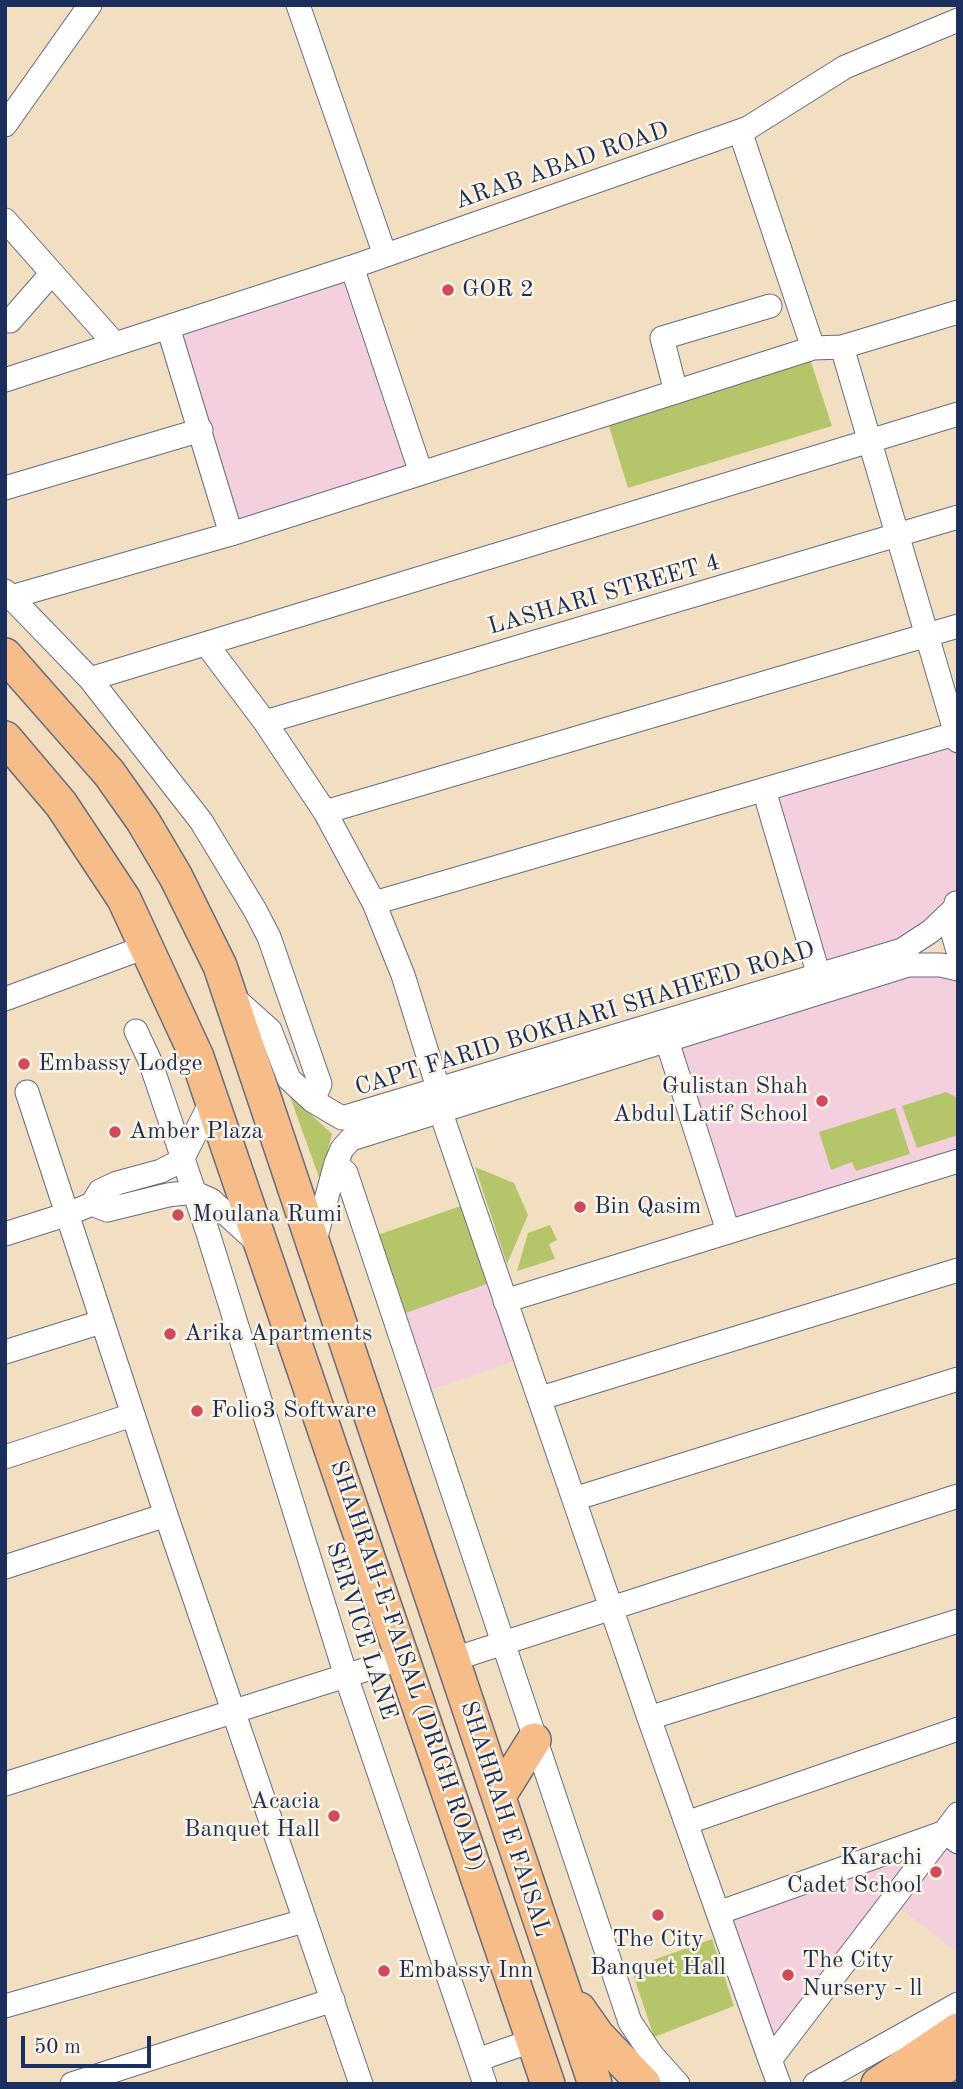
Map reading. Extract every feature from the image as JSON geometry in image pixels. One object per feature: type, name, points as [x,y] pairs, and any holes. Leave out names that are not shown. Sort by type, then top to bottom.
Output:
[{"type":"highway","points":[[5,640],[33,685]]},
{"type":"highway","name":"SHAHRAH-E-FAISAL (DRIGH ROAD)","points":[[5,655],[109,773],[143,821],[211,945],[232,996],[451,1660]]},
{"type":"highway","points":[[5,738],[61,804],[124,900],[148,946],[197,1057],[263,1249]]},
{"type":"highway","name":"SHAHRAH-E-FAISAL (DRIGH ROAD)","points":[[263,1249],[405,1657],[539,2066]]},
{"type":"highway","name":"SHAHRAH E FAISAL","points":[[451,1660],[499,1796],[557,1979]]},
{"type":"highway","points":[[499,1796],[534,1740]]},
{"type":"highway","points":[[557,1979],[595,2084]]},
{"type":"highway","points":[[557,1979],[598,2036],[644,2084]]},
{"type":"highway","points":[[878,2084],[958,2030]]},
{"type":"main road","points":[[924,2084],[958,2061]]},
{"type":"street","points":[[5,125],[90,5]]},
{"type":"street","points":[[298,5],[386,255]]},
{"type":"street","name":"ARAB ABAD ROAD","points":[[5,380],[352,267],[740,131],[845,67],[958,20]]},
{"type":"street","points":[[740,131],[813,348]]},
{"type":"street","points":[[5,219],[115,345]]},
{"type":"street","points":[[352,267],[421,473]]},
{"type":"street","points":[[10,321],[52,273]]},
{"type":"street","points":[[676,392],[662,338],[770,306]]},
{"type":"street","points":[[313,1101],[320,1084],[269,937],[255,910],[201,821],[90,679],[8,594],[231,534],[813,348],[842,347],[958,312]]},
{"type":"street","points":[[168,327],[231,534]]},
{"type":"street","points":[[374,903],[957,736],[842,347]]},
{"type":"street","points":[[90,679],[958,414]]},
{"type":"street","points":[[5,488],[201,430]]},
{"type":"street","name":"LASHARI STREET 4","points":[[265,722],[958,517]]},
{"type":"street","points":[[326,812],[958,626]]},
{"type":"street","points":[[206,645],[265,722],[326,812],[374,903],[403,975],[440,1101],[505,1301],[779,2084]]},
{"type":"street","points":[[764,790],[819,976]]},
{"type":"street","points":[[956,904],[951,927],[958,951]]},
{"type":"street","name":"CAPT FARID BOKHARI SHAHEED ROAD","points":[[314,1247],[336,1163],[342,1149],[351,1139],[440,1101],[902,950],[931,931],[956,904]]},
{"type":"street","points":[[5,999],[148,946]]},
{"type":"street","name":"CAPT FARID BOKHARI SHAHEED ROAD","points":[[232,996],[270,1030],[289,1079],[313,1101],[342,1118],[440,1101],[667,1041],[908,965],[942,965],[958,969]]},
{"type":"street","name":"SERVICE LANE","points":[[136,1031],[150,1061],[346,1676],[485,2084]]},
{"type":"street","points":[[667,1041],[728,1231]]},
{"type":"street","points":[[27,1092],[132,1415],[361,2084]]},
{"type":"street","points":[[5,1234],[92,1204],[100,1191],[161,1171],[182,1160],[212,1100]]},
{"type":"street","points":[[505,1301],[958,1161]]},
{"type":"street","points":[[336,1163],[346,1173],[630,2022],[652,2055],[678,2084]]},
{"type":"street","points":[[92,1204],[107,1210],[168,1195],[193,1192],[211,1200],[263,1249]]},
{"type":"street","points":[[541,1398],[958,1270]]},
{"type":"street","points":[[5,1352],[102,1322]]},
{"type":"street","points":[[574,1499],[958,1379]]},
{"type":"street","points":[[5,1457],[132,1415]]},
{"type":"street","points":[[451,1660],[958,1496]]},
{"type":"street","points":[[5,1567],[166,1515]]},
{"type":"street","points":[[649,1718],[958,1622]]},
{"type":"street","points":[[5,1784],[405,1657]]},
{"type":"street","points":[[686,1823],[958,1729]]},
{"type":"street","points":[[718,1913],[954,1830]]},
{"type":"street","points":[[770,2060],[954,1830]]},
{"type":"street","points":[[5,2006],[304,1921]]},
{"type":"street","points":[[72,2084],[333,2000]]},
{"type":"street","points":[[815,2084],[958,2004]]},
{"type":"street","points":[[477,2060],[539,2066]]},
{"type":"shaded area","points":[[352,267],[421,473],[231,534],[168,327]]},
{"type":"shaded area","points":[[958,741],[958,899],[931,931],[819,976],[764,790]]},
{"type":"shaded area","name":"Gulistan Shah Abdul Latif School","points":[[908,965],[958,969],[958,1161],[728,1231],[667,1041]]},
{"type":"shaded area","points":[[498,1280],[525,1357],[431,1390],[403,1314]]},
{"type":"shaded area","name":"The City Nursery - ll","points":[[958,1842],[958,1953],[892,1902],[770,2060],[718,1913]]},
{"type":"green space","points":[[810,359],[832,426],[628,488],[608,423]]},
{"type":"green space","points":[[946,1092],[958,1098],[958,1135],[917,1148],[902,1106]]},
{"type":"green space","points":[[289,1094],[332,1134],[320,1180]]},
{"type":"green space","points":[[895,1108],[910,1154],[856,1171],[852,1162],[831,1170],[819,1132]]},
{"type":"green space","points":[[475,1167],[514,1183],[528,1215],[507,1264]]},
{"type":"green space","points":[[472,1202],[498,1280],[403,1314],[375,1236]]},
{"type":"green space","points":[[550,1225],[557,1240],[549,1244],[555,1259],[517,1271],[528,1233]]},
{"type":"green space","points":[[712,1939],[734,2006],[654,2037],[631,1968]]},
{"type":"place","name":"GOR 2","points":[[448,290]]},
{"type":"place","name":"Embassy Lodge","points":[[24,1064]]},
{"type":"place","name":"Gulistan Shah Abdul Latif School","points":[[822,1101]]},
{"type":"place","name":"Amber Plaza","points":[[115,1132]]},
{"type":"place","name":"Bin Qasim","points":[[580,1207]]},
{"type":"place","name":"Moulana Rumi","points":[[178,1215]]},
{"type":"place","name":"Arika Apartments","points":[[170,1334]]},
{"type":"place","name":"Folio3 Software","points":[[197,1411]]},
{"type":"place","name":"Acacia Banquet Hall","points":[[334,1816]]},
{"type":"place","name":"Karachi Cadet School","points":[[936,1872]]},
{"type":"place","name":"The City Banquet Hall","points":[[658,1915]]},
{"type":"place","name":"Embassy Inn","points":[[384,1971]]},
{"type":"place","name":"The City Nursery - ll","points":[[788,1975]]}]
